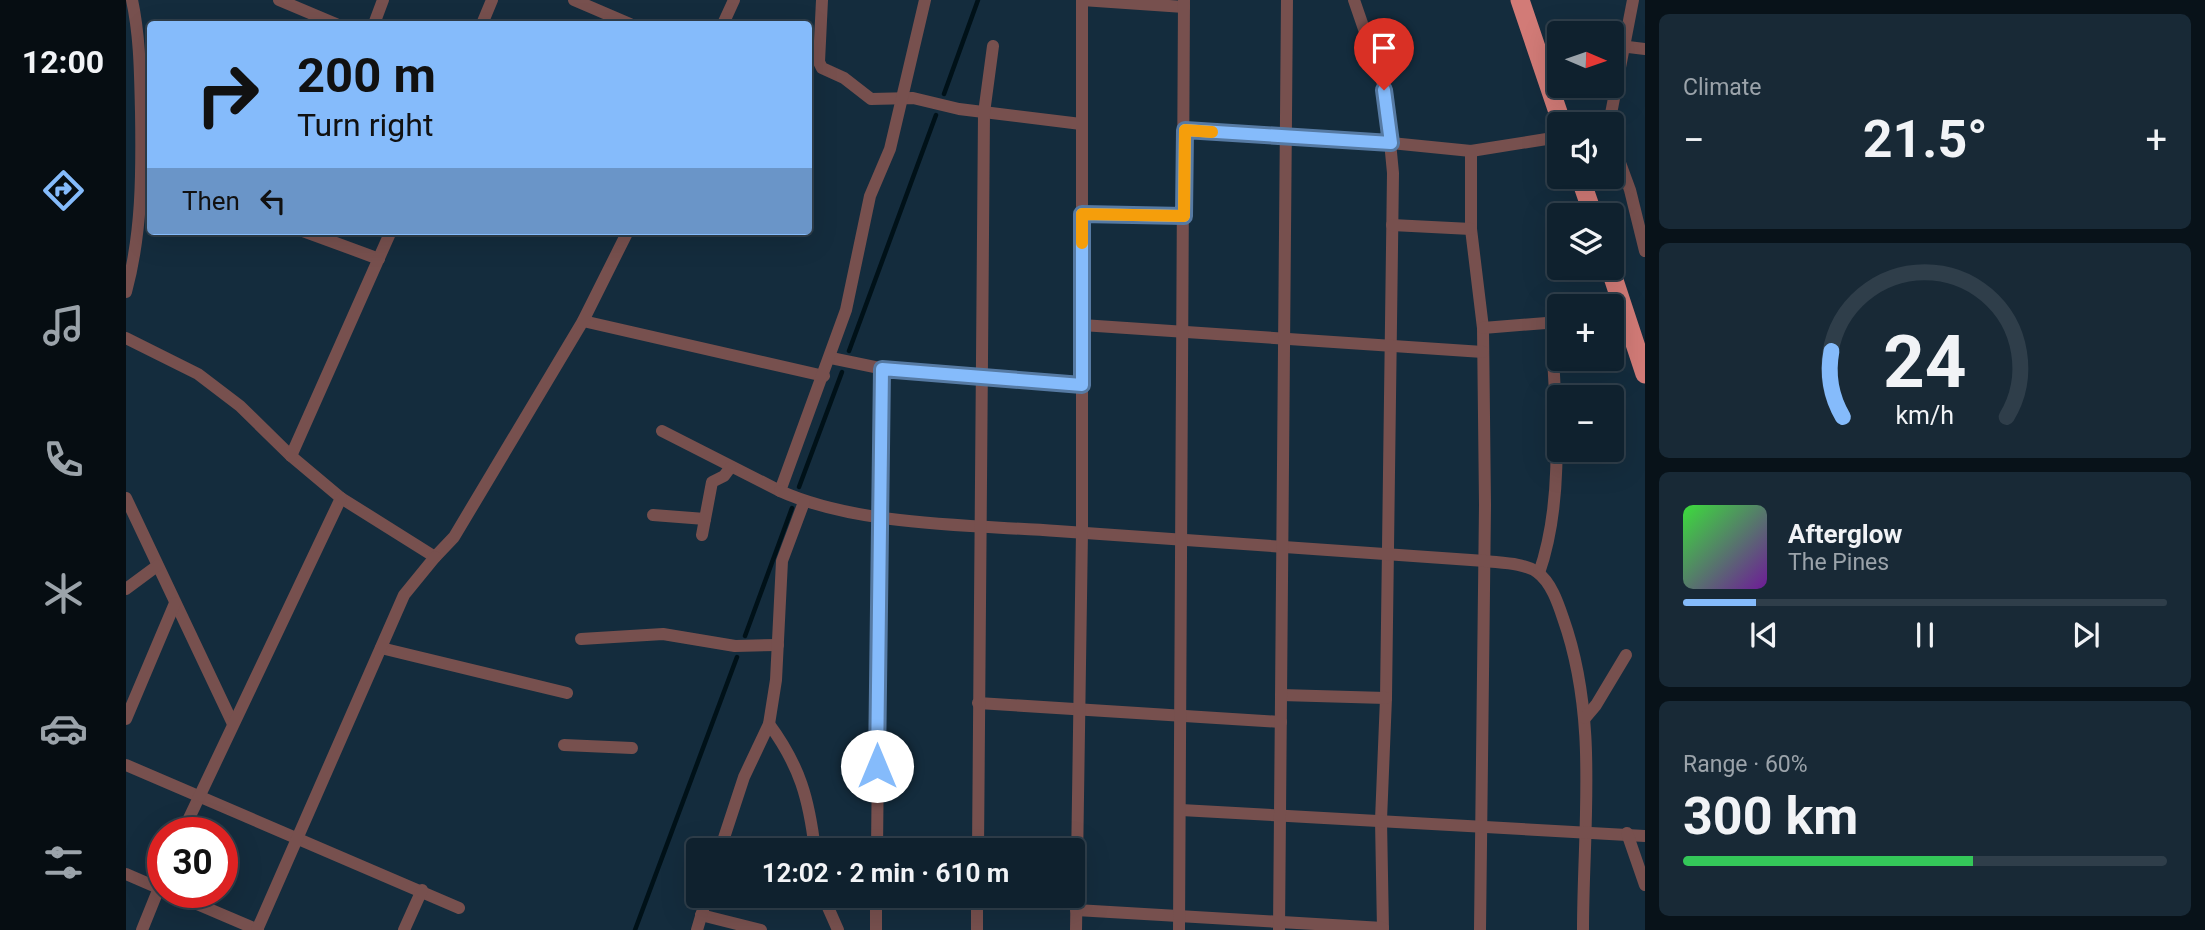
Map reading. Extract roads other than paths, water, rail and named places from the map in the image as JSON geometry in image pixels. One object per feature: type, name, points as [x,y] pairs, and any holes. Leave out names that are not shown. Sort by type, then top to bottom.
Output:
[{"type":"highway","points":[[1520,0],[1547,55]]},
{"type":"highway","points":[[1624,325],[1643,364]]},
{"type":"street","points":[[126,292],[146,176],[140,73],[132,0]]},
{"type":"street","points":[[279,0],[329,21]]},
{"type":"street","points":[[375,21],[383,0]]},
{"type":"street","points":[[483,21],[492,0]]},
{"type":"street","points":[[574,0],[623,21]]},
{"type":"street","points":[[729,21],[734,0]]},
{"type":"street","points":[[822,0],[813,53],[822,68],[844,78],[871,99],[904,97],[985,113],[1081,124]]},
{"type":"street","points":[[780,491],[831,358],[849,300],[870,196],[890,149],[926,0]]},
{"type":"street","points":[[1076,930],[1082,533],[1082,0],[1184,3],[1179,930]]},
{"type":"street","points":[[1279,926],[1287,0]]},
{"type":"street","points":[[1076,910],[1179,916],[1279,926],[1383,929],[1381,820],[1386,698],[1391,143],[1384,90],[1354,0]]},
{"type":"street","points":[[1624,30],[1635,2]]},
{"type":"street","points":[[978,838],[985,113],[993,47]]},
{"type":"street","points":[[1624,47],[1645,49]]},
{"type":"street","points":[[1185,130],[1286,135],[1471,151],[1547,140]]},
{"type":"street","points":[[1471,151],[1471,229],[1483,328],[1485,561],[1480,930]]},
{"type":"street","points":[[1624,174],[1645,251]]},
{"type":"street","points":[[1630,190],[1645,189]]},
{"type":"street","points":[[1082,214],[1184,216]]},
{"type":"street","points":[[1392,225],[1471,229]]},
{"type":"street","points":[[314,235],[379,259]]},
{"type":"street","points":[[291,456],[389,235]]},
{"type":"street","points":[[209,908],[257,930],[404,595],[454,537],[583,321],[626,235]]},
{"type":"street","points":[[583,321],[824,376]]},
{"type":"street","points":[[1483,328],[1547,323]]},
{"type":"street","points":[[1082,325],[1285,337],[1390,348],[1483,352]]},
{"type":"street","points":[[126,338],[198,374],[219,389],[341,498],[435,557]]},
{"type":"street","points":[[831,358],[882,369],[1082,385]]},
{"type":"street","points":[[877,838],[878,516],[882,369]]},
{"type":"street","points":[[1539,573],[1546,552],[1554,469],[1555,371]]},
{"type":"street","points":[[662,431],[730,468],[804,502],[878,516],[1183,541],[1485,561],[1528,568],[1539,573],[1557,600],[1581,678],[1587,785],[1583,930]]},
{"type":"street","points":[[702,535],[712,482],[724,476],[730,468]]},
{"type":"street","points":[[126,498],[233,724]]},
{"type":"street","points":[[189,817],[341,498]]},
{"type":"street","points":[[724,838],[744,776],[769,724],[776,680],[782,561],[804,502]]},
{"type":"street","points":[[653,515],[705,519]]},
{"type":"street","points":[[126,589],[157,566]]},
{"type":"street","points":[[126,719],[175,603]]},
{"type":"street","points":[[581,639],[663,634],[735,646],[778,645]]},
{"type":"street","points":[[381,648],[568,693]]},
{"type":"street","points":[[1585,718],[1596,705],[1626,655]]},
{"type":"street","points":[[1281,695],[1386,698]]},
{"type":"street","points":[[978,702],[1281,722]]},
{"type":"street","points":[[769,724],[798,768],[806,791],[813,838]]},
{"type":"street","points":[[564,745],[632,748]]},
{"type":"street","points":[[126,765],[297,836],[459,908]]},
{"type":"street","points":[[1181,810],[1645,836]]},
{"type":"street","points":[[1627,833],[1644,880]]},
{"type":"street","points":[[126,874],[147,881]]},
{"type":"street","points":[[404,930],[422,890]]},
{"type":"street","points":[[142,930],[153,908]]},
{"type":"street","points":[[697,930],[703,908]]},
{"type":"street","points":[[827,908],[838,930]]},
{"type":"street","points":[[876,908],[876,930]]},
{"type":"street","points":[[977,908],[977,930]]},
{"type":"street","points":[[701,915],[761,930]]},
{"type":"waterway","points":[[944,94],[978,0]]},
{"type":"waterway","points":[[849,351],[936,115]]},
{"type":"waterway","points":[[799,487],[842,372]]},
{"type":"waterway","points":[[745,636],[792,508]]},
{"type":"waterway","points":[[635,930],[737,657]]}]
